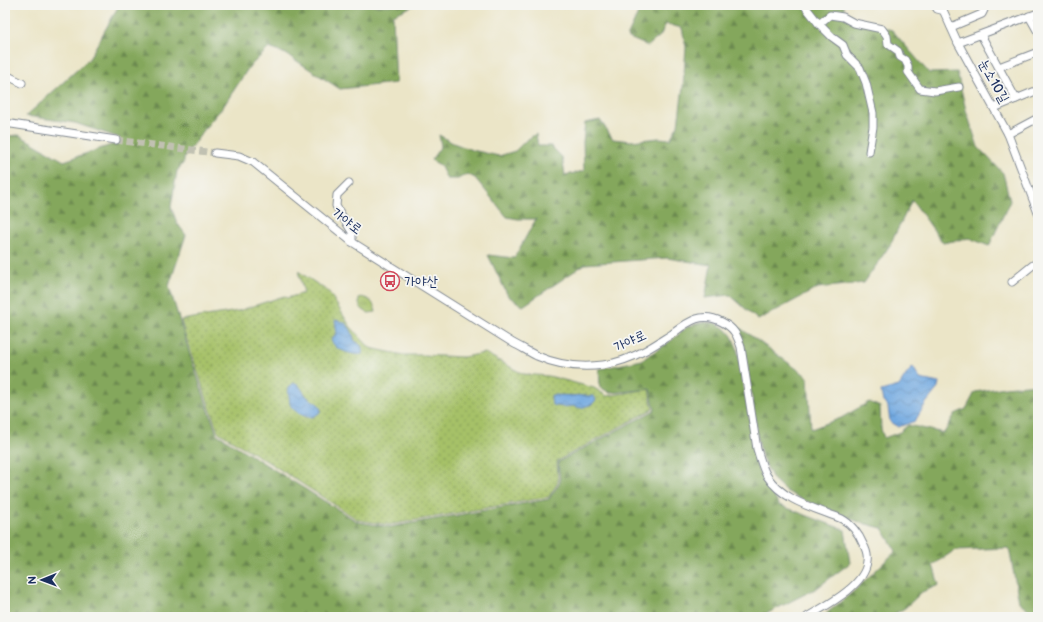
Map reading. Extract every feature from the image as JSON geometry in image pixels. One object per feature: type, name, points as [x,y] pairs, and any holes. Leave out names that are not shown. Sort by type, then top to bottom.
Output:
[{"type":"street","points":[[804,5],[819,24],[832,37],[843,45],[847,55],[860,68],[866,83],[873,113],[873,126],[869,152]]},
{"type":"street","points":[[935,5],[937,9],[941,10],[944,7]]},
{"type":"street","points":[[952,27],[982,14],[984,10],[982,5]]},
{"type":"street","name":"눈소10길","points":[[944,7],[958,43],[1008,134],[1038,213]]},
{"type":"street","points":[[958,43],[1038,12]]},
{"type":"street","points":[[819,24],[830,15],[843,17],[854,23],[882,29],[887,36],[888,44],[898,51],[900,57],[905,60],[908,66],[908,72],[920,89],[935,91],[959,87]]},
{"type":"street","points":[[1029,16],[1038,32]]},
{"type":"street","points":[[981,35],[1016,99]]},
{"type":"street","points":[[999,67],[1038,52]]},
{"type":"street","points":[[5,76],[10,76],[22,83]]},
{"type":"street","points":[[994,108],[1038,90]]},
{"type":"street","points":[[1008,134],[1038,118]]},
{"type":"street","points":[[5,123],[116,140]]},
{"type":"street","name":"가야로","points":[[215,153],[239,156],[253,162],[352,242],[513,343],[537,356],[575,366],[603,365],[624,360],[646,350],[695,319],[714,318],[727,324],[737,336],[741,347],[757,450],[767,476],[790,498],[842,518],[851,525],[865,548],[867,562],[863,576],[847,592],[807,617]]},
{"type":"street","points":[[349,183],[337,195],[336,206],[352,232],[352,242]]},
{"type":"street","points":[[1012,282],[1038,262]]},
{"type":"green space","points":[[119,5],[415,5],[393,15],[396,83],[340,89],[286,54],[269,48],[249,67],[223,107],[184,157],[184,162],[177,171],[171,207],[177,223],[186,235],[169,286],[191,358],[217,434],[358,522],[390,527],[549,499],[560,482],[558,462],[655,410],[650,389],[610,393],[600,387],[599,369],[642,360],[672,340],[687,327],[703,322],[715,323],[726,329],[732,336],[737,348],[758,470],[779,505],[845,530],[850,563],[817,588],[760,617],[5,617],[5,136],[19,135],[64,161],[114,144],[120,138],[75,123],[26,116],[89,59]]},
{"type":"green space","points":[[642,5],[844,5],[844,17],[892,30],[929,73],[957,72],[966,110],[978,147],[1003,173],[1010,201],[989,246],[969,238],[943,243],[912,200],[890,245],[864,283],[818,288],[758,320],[730,295],[705,298],[711,265],[667,258],[585,264],[523,306],[508,296],[488,255],[514,258],[536,219],[518,219],[507,217],[475,178],[467,174],[458,179],[447,179],[440,165],[431,160],[441,146],[439,135],[453,143],[472,150],[499,156],[515,151],[525,141],[536,134],[538,146],[551,146],[562,157],[565,175],[584,171],[583,142],[585,123],[600,120],[613,139],[631,141],[659,138],[670,139],[678,125],[686,47],[682,28],[666,24],[660,36],[648,46],[627,37]]},
{"type":"green space","points":[[298,271],[329,292],[350,326],[370,348],[403,355],[463,357],[485,353],[523,374],[549,376],[594,388],[607,396],[649,389],[653,409],[557,461],[558,482],[549,497],[389,525],[358,520],[273,465],[218,432],[181,320],[238,311],[284,296],[287,298],[304,293]]},
{"type":"green space","points":[[360,297],[366,298],[371,302],[376,312],[369,313],[364,311],[359,303]]},
{"type":"green space","points":[[736,325],[808,377],[811,429],[841,418],[869,402],[880,407],[881,429],[884,438],[900,432],[908,425],[944,433],[955,414],[966,409],[975,392],[1038,384],[1038,612],[1032,612],[1019,602],[1009,548],[955,550],[933,565],[939,585],[922,592],[905,608],[889,617],[822,617],[854,591],[896,551],[882,528],[862,523],[801,499],[786,491],[773,479],[762,457],[745,349]]},
{"type":"water","points":[[335,320],[348,326],[352,332],[354,340],[361,347],[362,354],[352,354],[341,350],[331,341],[337,333]]},
{"type":"water","points":[[913,367],[920,379],[939,383],[938,388],[926,403],[915,421],[898,427],[890,422],[888,407],[883,402],[881,391],[899,386]]},
{"type":"water","points":[[294,383],[298,384],[306,396],[319,405],[321,411],[319,413],[308,417],[292,408],[290,404],[289,390]]},
{"type":"water","points":[[551,395],[594,396],[596,400],[592,404],[581,408],[573,406],[563,407],[552,405]]},
{"type":"tunnel","points":[[116,140],[215,153]]},
{"type":"place","name":"가야산","points":[[390,281]]}]
